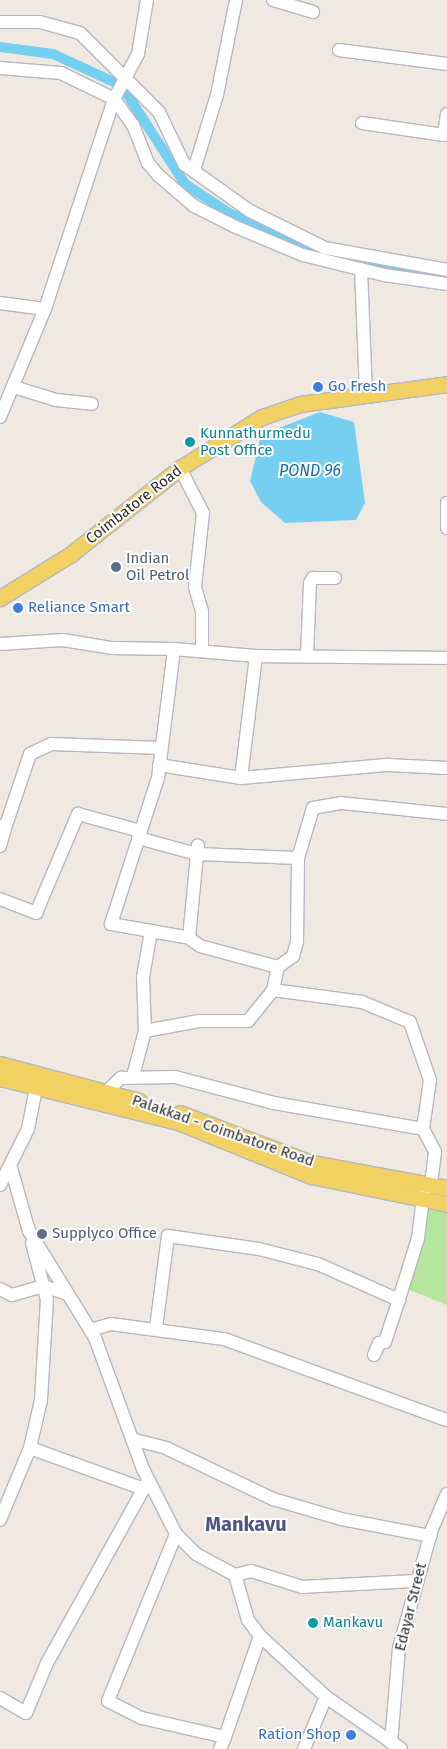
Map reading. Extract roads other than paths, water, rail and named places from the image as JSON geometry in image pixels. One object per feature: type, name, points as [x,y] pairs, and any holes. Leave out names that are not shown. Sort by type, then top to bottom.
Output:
[{"type":"main road","name":"Coimbatore Road","points":[[0,598],[71,554],[180,468],[262,417],[300,404],[447,384]]},
{"type":"main road","name":"Palakkad - Coimbatore Road","points":[[0,1064],[38,1080],[182,1114],[308,1162],[428,1186],[447,1188]]},
{"type":"main road","name":"Palakkad - Coimbatore Road","points":[[0,1078],[38,1080]]},
{"type":"main road","name":"Palakkad - Coimbatore Road","points":[[102,1096],[178,1122],[311,1176],[422,1201],[447,1204]]},
{"type":"street","points":[[0,417],[45,309],[114,99],[138,54],[147,0]]},
{"type":"street","points":[[194,170],[217,95],[236,0]]},
{"type":"street","points":[[273,0],[312,12]]},
{"type":"street","points":[[0,22],[40,22],[80,33],[124,80],[159,112],[176,152],[194,170],[250,211],[325,248],[447,270]]},
{"type":"street","points":[[339,50],[447,64]]},
{"type":"street","points":[[0,68],[61,73],[114,99],[139,136],[148,163],[194,206],[303,255],[361,269],[447,284]]},
{"type":"street","points":[[362,123],[444,135],[447,114]]},
{"type":"street","points":[[361,269],[366,394]]},
{"type":"street","points":[[0,303],[45,309]]},
{"type":"street","points":[[14,387],[56,400],[92,404]]},
{"type":"street","points":[[180,468],[203,513],[195,587],[202,611],[202,649]]},
{"type":"street","points":[[447,503],[447,528]]},
{"type":"street","points":[[307,655],[310,584],[313,578],[335,578]]},
{"type":"street","points":[[0,644],[63,640],[112,648],[202,649],[256,656],[307,655],[447,658]]},
{"type":"street","points":[[174,649],[159,765],[111,924],[189,938],[200,946],[278,967]]},
{"type":"street","points":[[241,778],[256,656]]},
{"type":"street","points":[[0,846],[2,827],[30,754],[51,744],[161,748]]},
{"type":"street","points":[[159,765],[241,778],[388,766],[447,768]]},
{"type":"street","points":[[145,1031],[199,1021],[248,1022],[273,990],[278,967],[293,956],[297,942],[298,858],[312,808],[340,803],[447,814]]},
{"type":"street","points":[[0,898],[36,913],[78,814],[139,834],[198,849],[298,858]]},
{"type":"street","points":[[189,938],[198,849]]},
{"type":"street","points":[[133,1076],[145,1031],[143,977],[151,931]]},
{"type":"street","points":[[273,990],[362,1002],[410,1022],[430,1080],[423,1129],[435,1152],[428,1186],[422,1201],[418,1238],[386,1342],[379,1343],[374,1355]]},
{"type":"street","points":[[102,1096],[121,1078],[133,1076],[175,1077],[274,1103],[423,1129]]},
{"type":"street","points":[[0,1185],[11,1168],[28,1128],[38,1080]]},
{"type":"street","points":[[0,1520],[30,1448],[42,1400],[47,1344],[43,1286],[11,1168]]},
{"type":"street","points":[[29,1231],[90,1330],[135,1440],[146,1485],[176,1534],[196,1554],[235,1575],[251,1571],[302,1587],[418,1581]]},
{"type":"street","points":[[156,1328],[168,1236],[260,1249],[318,1264],[399,1300]]},
{"type":"street","points":[[0,1289],[12,1295],[43,1286],[68,1294]]},
{"type":"street","points":[[90,1330],[111,1324],[156,1328],[224,1339],[447,1420]]},
{"type":"street","points":[[135,1440],[166,1448],[273,1499],[341,1519],[430,1536]]},
{"type":"street","points":[[30,1448],[146,1485]]},
{"type":"street","points":[[0,1698],[26,1713],[47,1663],[146,1485]]},
{"type":"street","name":"Edayar Street","points":[[396,1746],[399,1648],[430,1536],[445,1500]]},
{"type":"street","points":[[176,1534],[108,1701],[142,1718],[225,1737]]},
{"type":"street","points":[[235,1575],[248,1620],[260,1636],[326,1697],[396,1746]]},
{"type":"street","points":[[220,1749],[260,1636]]},
{"type":"street","points":[[304,1749],[326,1697]]},
{"type":"water","name":"POND 96","points":[[320,412],[354,422],[365,503],[356,520],[285,523],[261,502],[250,481],[261,435]]},
{"type":"waterway","points":[[0,47],[53,54],[114,82]]},
{"type":"waterway","points":[[125,91],[185,184],[229,213],[330,255],[437,273]]},
{"type":"place","name":"Go Fresh","points":[[318,387]]},
{"type":"place","name":"Kunnathurmedu Post Office","points":[[190,442]]},
{"type":"place","name":"Indian Oil Petrol","points":[[116,567]]},
{"type":"place","name":"Reliance Smart","points":[[18,608]]},
{"type":"place","name":"Supplyco Office","points":[[42,1234]]},
{"type":"place","name":"Mankavu","points":[[313,1623]]},
{"type":"place","name":"Ration Shop","points":[[351,1735]]},
{"type":"district","name":"Mankavu","points":[[246,1524]]}]
